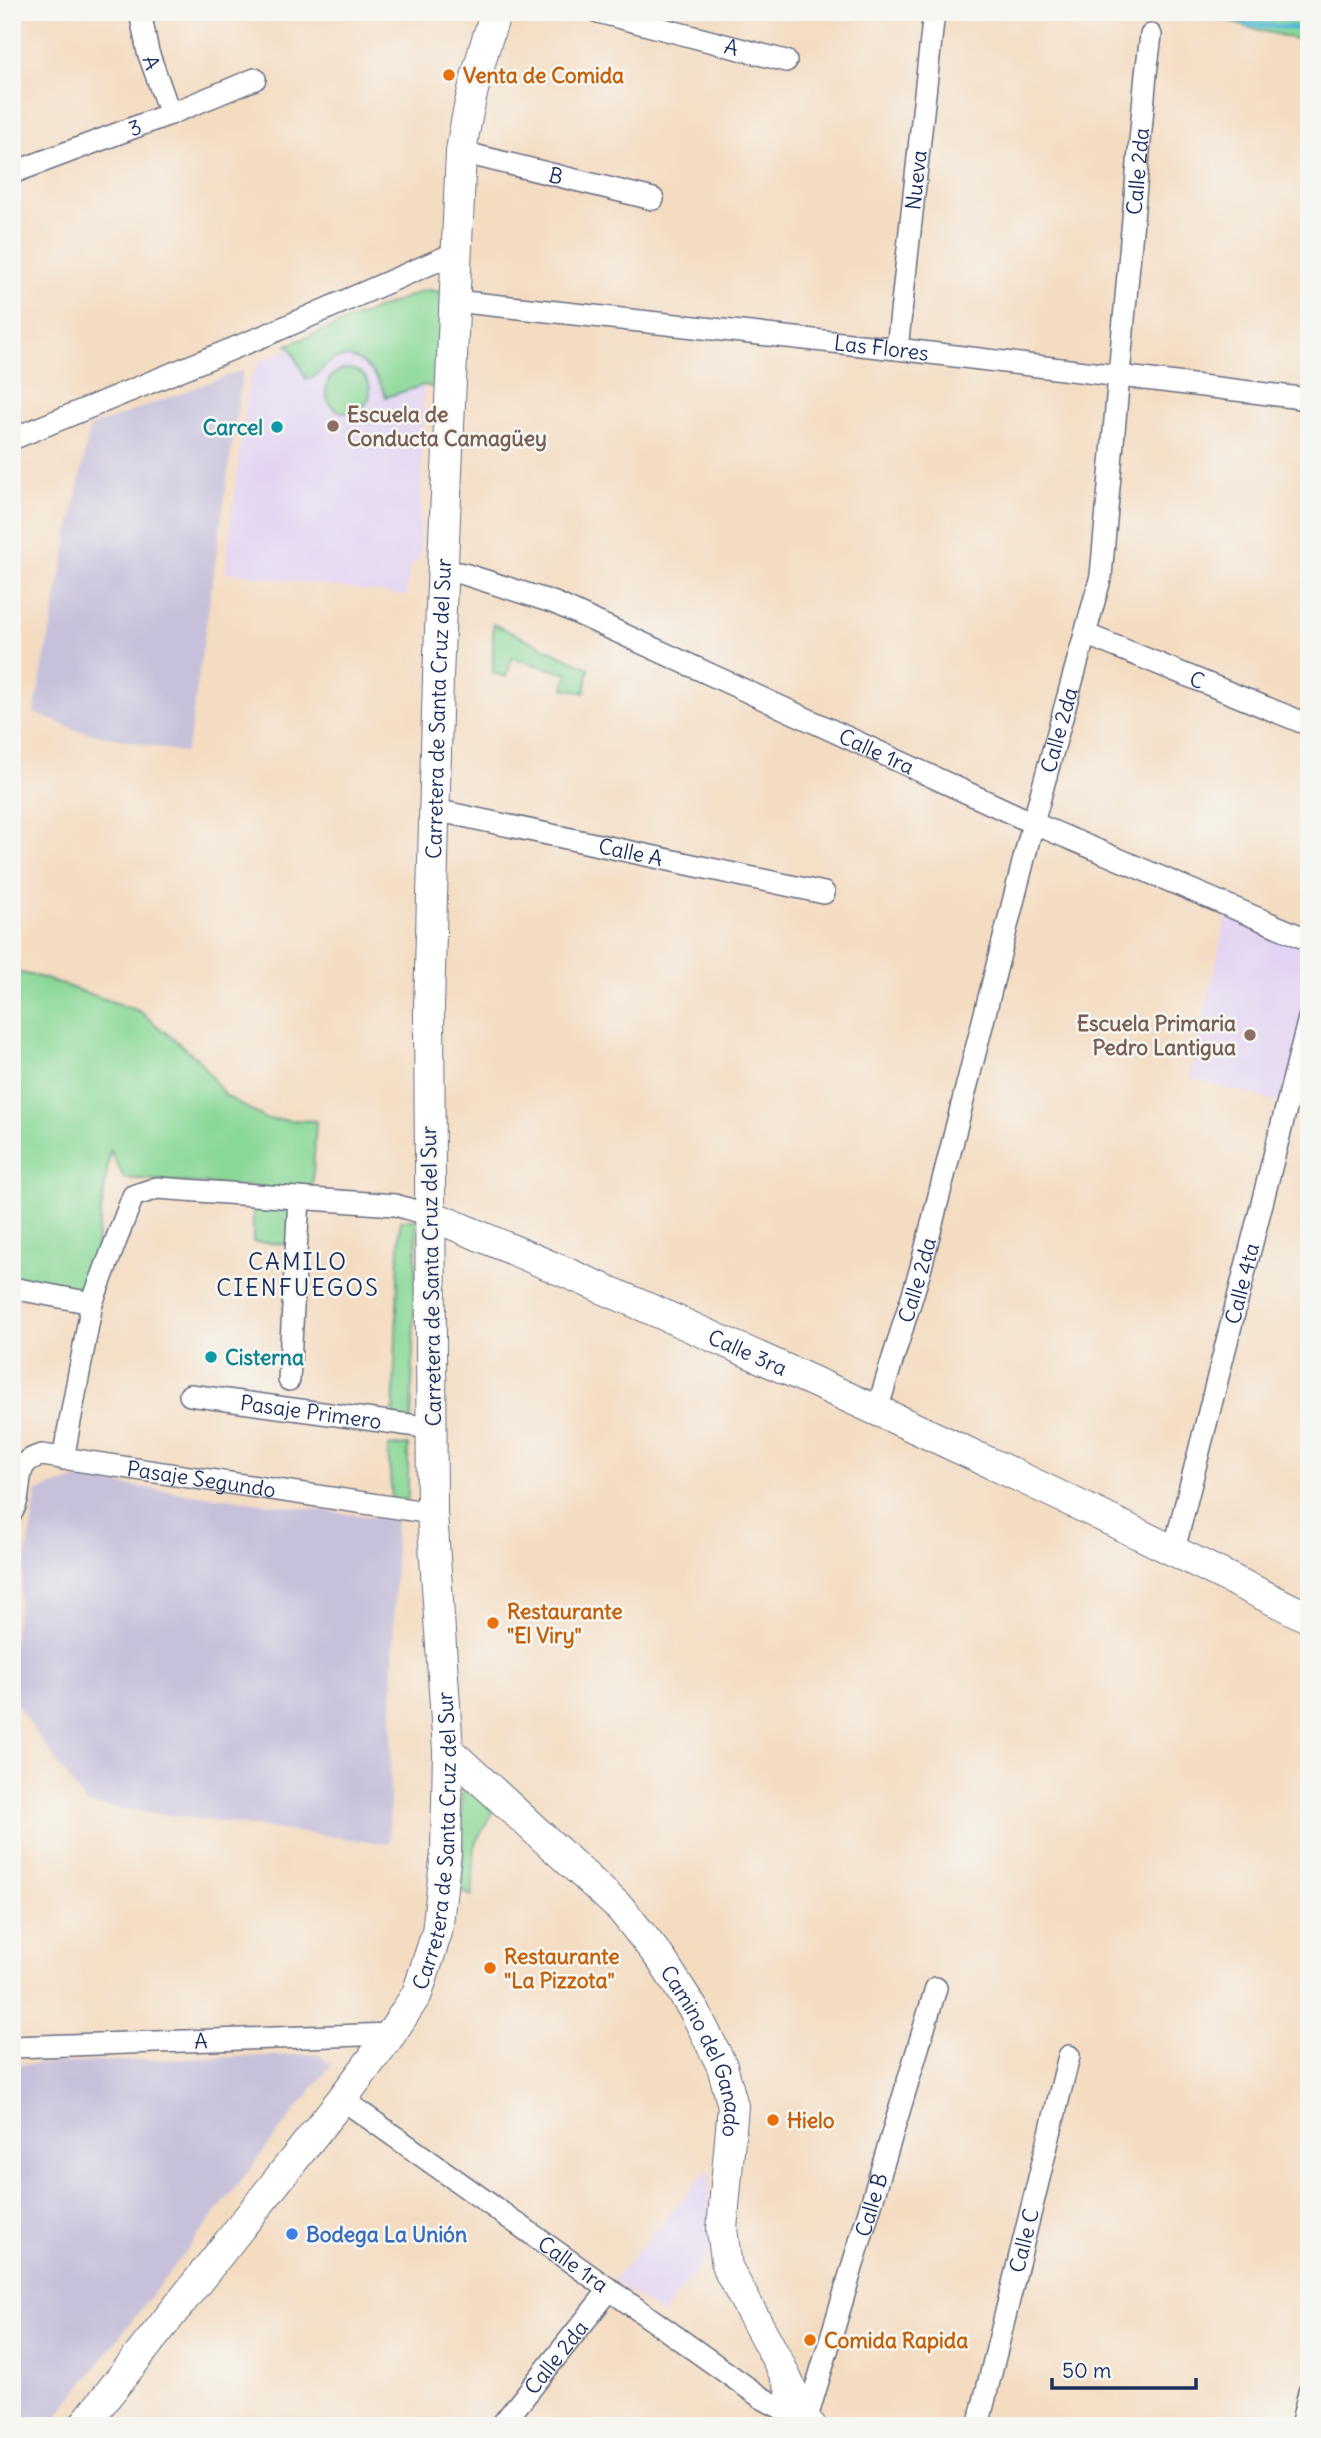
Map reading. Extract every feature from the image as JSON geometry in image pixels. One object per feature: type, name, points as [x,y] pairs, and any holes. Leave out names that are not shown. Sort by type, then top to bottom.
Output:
[{"type":"main road","name":"Carretera de Santa Cruz del Sur","points":[[83,2426],[391,2034],[417,1994],[437,1932],[446,1852],[448,1750],[432,1513],[429,1007],[435,810],[461,152],[481,55],[496,12]]},
{"type":"main road","name":"Calle 3ra","points":[[430,1215],[877,1410],[1174,1550],[1309,1618]]},
{"type":"main road","name":"Camino del Ganado","points":[[448,1750],[621,1909],[661,1959],[695,2012],[722,2066],[733,2106],[722,2229],[727,2267],[808,2423]]},
{"type":"street","name":"A","points":[[140,12],[148,52],[170,114]]},
{"type":"street","name":"A","points":[[598,12],[786,61]]},
{"type":"street","name":"Nueva","points":[[897,349],[934,12]]},
{"type":"street","name":"Calle 2da","points":[[877,1410],[920,1271],[1032,822],[1101,576],[1151,35]]},
{"type":"street","name":"3","points":[[12,173],[255,79]]},
{"type":"street","name":"B","points":[[461,152],[653,199]]},
{"type":"street","points":[[12,439],[271,333],[455,253]]},
{"type":"street","name":"Las Flores","points":[[455,301],[897,349],[1309,399]]},
{"type":"street","name":"Calle 1ra","points":[[443,569],[555,603],[1032,822],[1309,940]]},
{"type":"street","name":"C","points":[[1085,634],[1309,725]]},
{"type":"street","name":"Calle A","points":[[435,810],[824,893]]},
{"type":"street","name":"Calle 4ta","points":[[1174,1550],[1309,1018]]},
{"type":"street","name":"Calle 3ra","points":[[92,1303],[134,1196],[157,1188],[394,1205],[430,1215]]},
{"type":"street","points":[[289,1380],[299,1198]]},
{"type":"street","points":[[12,1288],[92,1303],[64,1459]]},
{"type":"street","name":"Pasaje Primero","points":[[190,1395],[432,1428]]},
{"type":"street","name":"Pasaje Segundo","points":[[12,1512],[23,1465],[29,1458],[42,1455],[432,1513]]},
{"type":"street","name":"Calle B","points":[[808,2423],[936,1988]]},
{"type":"street","name":"A","points":[[12,2047],[391,2034]]},
{"type":"street","name":"Calle C","points":[[978,2426],[1069,2056]]},
{"type":"street","name":"Calle 1ra","points":[[342,2099],[762,2398],[808,2423]]},
{"type":"street","name":"Calle 2da","points":[[501,2426],[610,2289]]},
{"type":"street","points":[[1301,2426],[1309,2392]]},
{"type":"shaded area","name":"Escuela de Conducta Camagüey","points":[[385,308],[425,318],[420,558],[410,567],[406,596],[225,572],[248,384],[260,361]]},
{"type":"shaded area","points":[[243,370],[190,735],[185,753],[76,730],[34,713],[90,427]]},
{"type":"shaded area","points":[[1229,907],[1309,940],[1309,1018],[1287,1104],[1189,1078]]},
{"type":"shaded area","points":[[75,1479],[396,1520],[389,1844],[86,1804],[12,1698],[12,1645],[37,1491]]},
{"type":"shaded area","points":[[319,2054],[331,2065],[50,2426],[12,2426],[12,2065]]},
{"type":"shaded area","points":[[709,2168],[712,2250],[662,2315],[613,2280]]},
{"type":"green space","points":[[1205,12],[1309,12],[1309,42],[1246,27]]},
{"type":"green space","points":[[422,291],[440,292],[443,297],[443,390],[424,385],[386,397],[367,366],[351,358],[333,360],[314,376],[306,379],[287,345]]},
{"type":"green space","points":[[348,369],[364,375],[370,391],[364,407],[348,413],[332,407],[326,391],[332,375]]},
{"type":"green space","points":[[493,624],[589,668],[585,693],[564,688],[568,674],[512,658],[506,677],[493,673]]},
{"type":"green space","points":[[12,971],[43,978],[139,1011],[198,1059],[225,1095],[266,1119],[316,1121],[312,1191],[124,1178],[110,1150],[89,1295],[12,1282]]},
{"type":"green space","points":[[253,1195],[299,1198],[297,1245],[253,1242]]},
{"type":"green space","points":[[400,1220],[417,1220],[411,1423],[393,1420]]},
{"type":"green space","points":[[408,1445],[408,1499],[392,1501],[388,1447]]},
{"type":"green space","points":[[461,1780],[493,1812],[475,1843],[472,1896],[463,1892]]},
{"type":"waterway","points":[[1216,12],[1248,24],[1294,28],[1309,33]]},
{"type":"place","name":"Venta de Comida","points":[[449,75]]},
{"type":"place","name":"Escuela de Conducta Camagüey","points":[[333,426]]},
{"type":"place","name":"Carcel","points":[[277,427]]},
{"type":"place","name":"Escuela Primaria Pedro Lantigua","points":[[1250,1035]]},
{"type":"place","name":"Cisterna","points":[[211,1357]]},
{"type":"place","name":"Restaurante \"El Viry\"","points":[[493,1623]]},
{"type":"place","name":"Restaurante \"La Pizzota\"","points":[[490,1968]]},
{"type":"place","name":"Hielo","points":[[773,2120]]},
{"type":"place","name":"Bodega La Unión","points":[[292,2234]]},
{"type":"place","name":"Comida Rapida","points":[[810,2340]]},
{"type":"district","name":"CAMILO CIENFUEGOS","points":[[298,1274]]}]
